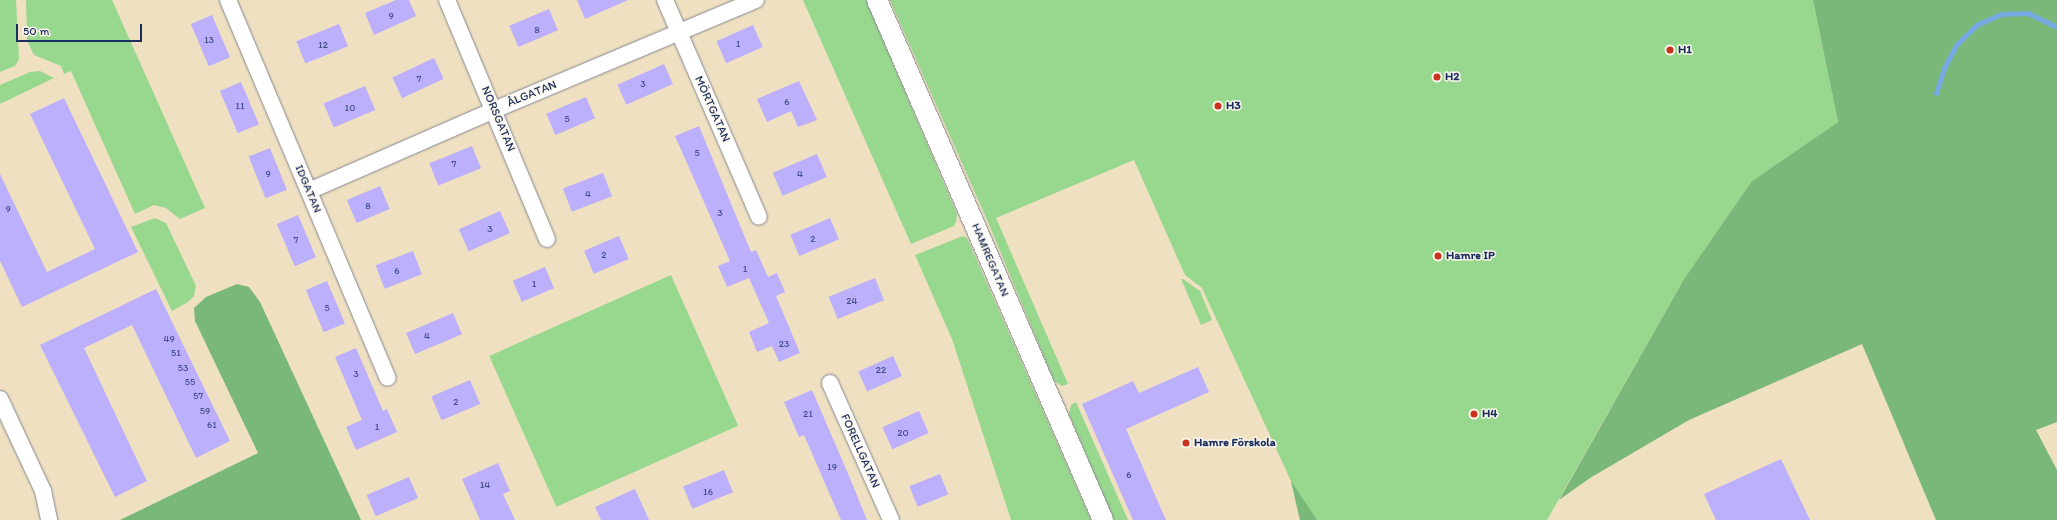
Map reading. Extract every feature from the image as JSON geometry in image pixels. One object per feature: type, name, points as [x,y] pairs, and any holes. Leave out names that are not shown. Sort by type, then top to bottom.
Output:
[{"type":"street","name":"IDGATAN","points":[[228,0],[388,378]]},
{"type":"street","name":"NORSGATAN","points":[[447,0],[547,239]]},
{"type":"street","name":"MÖRTGATAN","points":[[665,0],[759,217]]},
{"type":"street","name":"ÅLGATAN","points":[[309,191],[494,110],[756,0]]},
{"type":"street","name":"HAMREGATAN","points":[[877,0],[1103,520]]},
{"type":"street","name":"FORELLGATAN","points":[[830,383],[891,520]]},
{"type":"street","points":[[0,398],[43,491],[49,520]]},
{"type":"green space","points":[[0,0],[16,0],[19,59],[15,66],[0,72]]},
{"type":"green space","points":[[26,0],[112,0],[205,208],[180,219],[166,208],[154,205],[135,214],[71,71],[64,74],[61,66],[34,55],[27,39]]},
{"type":"green space","points":[[803,0],[866,0],[957,214],[954,226],[911,244]]},
{"type":"green space","points":[[890,0],[1813,0],[1838,122],[1752,181],[1684,279],[1547,520],[1300,520],[1291,481],[1202,288],[1185,275],[1134,160],[996,218],[1068,384],[1062,386],[1054,381],[988,222]]},
{"type":"green space","points":[[1813,0],[2057,0],[2057,422],[2036,430],[2057,470],[2057,520],[1936,520],[1862,344],[1689,420],[1590,478],[1559,500],[1684,279],[1752,181],[1838,122]]},
{"type":"green space","points":[[40,71],[54,78],[0,104],[0,85],[30,72]]},
{"type":"green space","points":[[155,218],[166,223],[196,286],[194,296],[188,302],[172,311],[131,227]]},
{"type":"green space","points":[[963,236],[967,238],[1091,520],[1011,520],[952,339],[915,255]]},
{"type":"green space","points":[[671,275],[738,426],[556,507],[489,356]]},
{"type":"green space","points":[[1181,279],[1200,291],[1212,320],[1201,325]]},
{"type":"green space","points":[[237,284],[249,287],[260,302],[361,520],[120,520],[258,453],[195,321],[194,308],[206,297]]},
{"type":"green space","points":[[1076,402],[1128,520],[1114,520],[1069,414],[1071,405]]},
{"type":"green space","points":[[1291,481],[1317,520],[1300,520]]},
{"type":"building","points":[[396,0],[409,0],[416,16],[374,35],[365,13]]},
{"type":"building","points":[[577,0],[628,0],[585,19]]},
{"type":"building","points":[[549,9],[558,30],[518,47],[509,26]]},
{"type":"building","points":[[212,15],[230,57],[209,66],[191,24]]},
{"type":"building","points":[[339,24],[348,46],[305,63],[296,41]]},
{"type":"building","points":[[753,25],[763,47],[726,63],[716,41]]},
{"type":"building","points":[[434,58],[444,79],[402,98],[392,77]]},
{"type":"building","points":[[664,64],[673,84],[626,105],[617,85]]},
{"type":"building","points":[[799,81],[817,120],[798,127],[791,111],[767,122],[757,99]]},
{"type":"building","points":[[241,82],[259,124],[238,133],[220,91]]},
{"type":"building","points":[[365,86],[375,110],[334,128],[324,104]]},
{"type":"building","points":[[586,97],[595,118],[555,135],[546,114]]},
{"type":"building","points":[[64,98],[138,252],[22,307],[0,261],[0,174],[47,272],[95,249],[30,114]]},
{"type":"building","points":[[699,126],[751,252],[756,250],[768,277],[777,273],[785,292],[776,296],[800,353],[779,362],[772,346],[757,352],[749,332],[769,323],[749,278],[727,287],[718,266],[730,261],[675,136]]},
{"type":"building","points":[[472,146],[481,168],[438,185],[429,163]]},
{"type":"building","points":[[270,148],[287,190],[266,198],[249,157]]},
{"type":"building","points":[[817,154],[827,177],[783,196],[773,173]]},
{"type":"building","points":[[603,173],[612,196],[572,212],[563,188]]},
{"type":"building","points":[[380,186],[390,209],[357,223],[347,200]]},
{"type":"building","points":[[500,211],[510,233],[469,251],[459,229]]},
{"type":"building","points":[[298,215],[316,257],[295,266],[277,224]]},
{"type":"building","points":[[830,218],[839,239],[799,256],[790,235]]},
{"type":"building","points":[[619,236],[629,259],[594,274],[584,251]]},
{"type":"building","points":[[413,251],[422,274],[385,289],[376,265]]},
{"type":"building","points":[[545,267],[554,288],[522,302],[513,281]]},
{"type":"building","points":[[875,278],[884,300],[838,319],[829,297]]},
{"type":"building","points":[[327,281],[345,323],[324,332],[306,290]]},
{"type":"building","points":[[156,289],[230,441],[196,458],[132,325],[84,348],[147,481],[115,497],[40,345]]},
{"type":"building","points":[[453,313],[462,334],[415,354],[406,333]]},
{"type":"building","points":[[356,348],[383,411],[387,409],[397,432],[356,450],[346,427],[362,420],[335,357]]},
{"type":"building","points":[[893,356],[902,376],[867,392],[858,371]]},
{"type":"building","points":[[1198,367],[1209,392],[1126,429],[1166,520],[1133,520],[1082,404],[1133,381],[1139,393]]},
{"type":"building","points":[[470,380],[480,404],[441,420],[431,396]]},
{"type":"building","points":[[812,390],[867,520],[841,520],[804,435],[799,437],[784,402]]},
{"type":"building","points":[[919,411],[929,433],[892,449],[882,427]]},
{"type":"building","points":[[1781,459],[1810,520],[1716,520],[1704,494]]},
{"type":"building","points":[[498,463],[510,491],[503,494],[515,520],[480,520],[462,479]]},
{"type":"building","points":[[724,470],[733,492],[692,509],[683,486]]},
{"type":"building","points":[[940,474],[948,494],[918,507],[909,486]]},
{"type":"building","points":[[409,477],[418,498],[376,516],[367,495]]},
{"type":"building","points":[[635,489],[649,520],[601,520],[595,507]]},
{"type":"waterway","points":[[1936,93],[1944,68],[1957,44],[1978,24],[2002,14],[2028,13],[2057,27]]},
{"type":"place","name":"H1","points":[[1670,50]]},
{"type":"place","name":"H2","points":[[1437,77]]},
{"type":"place","name":"H3","points":[[1218,106]]},
{"type":"place","name":"Hamre IP","points":[[1438,256]]},
{"type":"place","name":"H4","points":[[1474,414]]},
{"type":"place","name":"Hamre Förskola","points":[[1186,443]]}]
